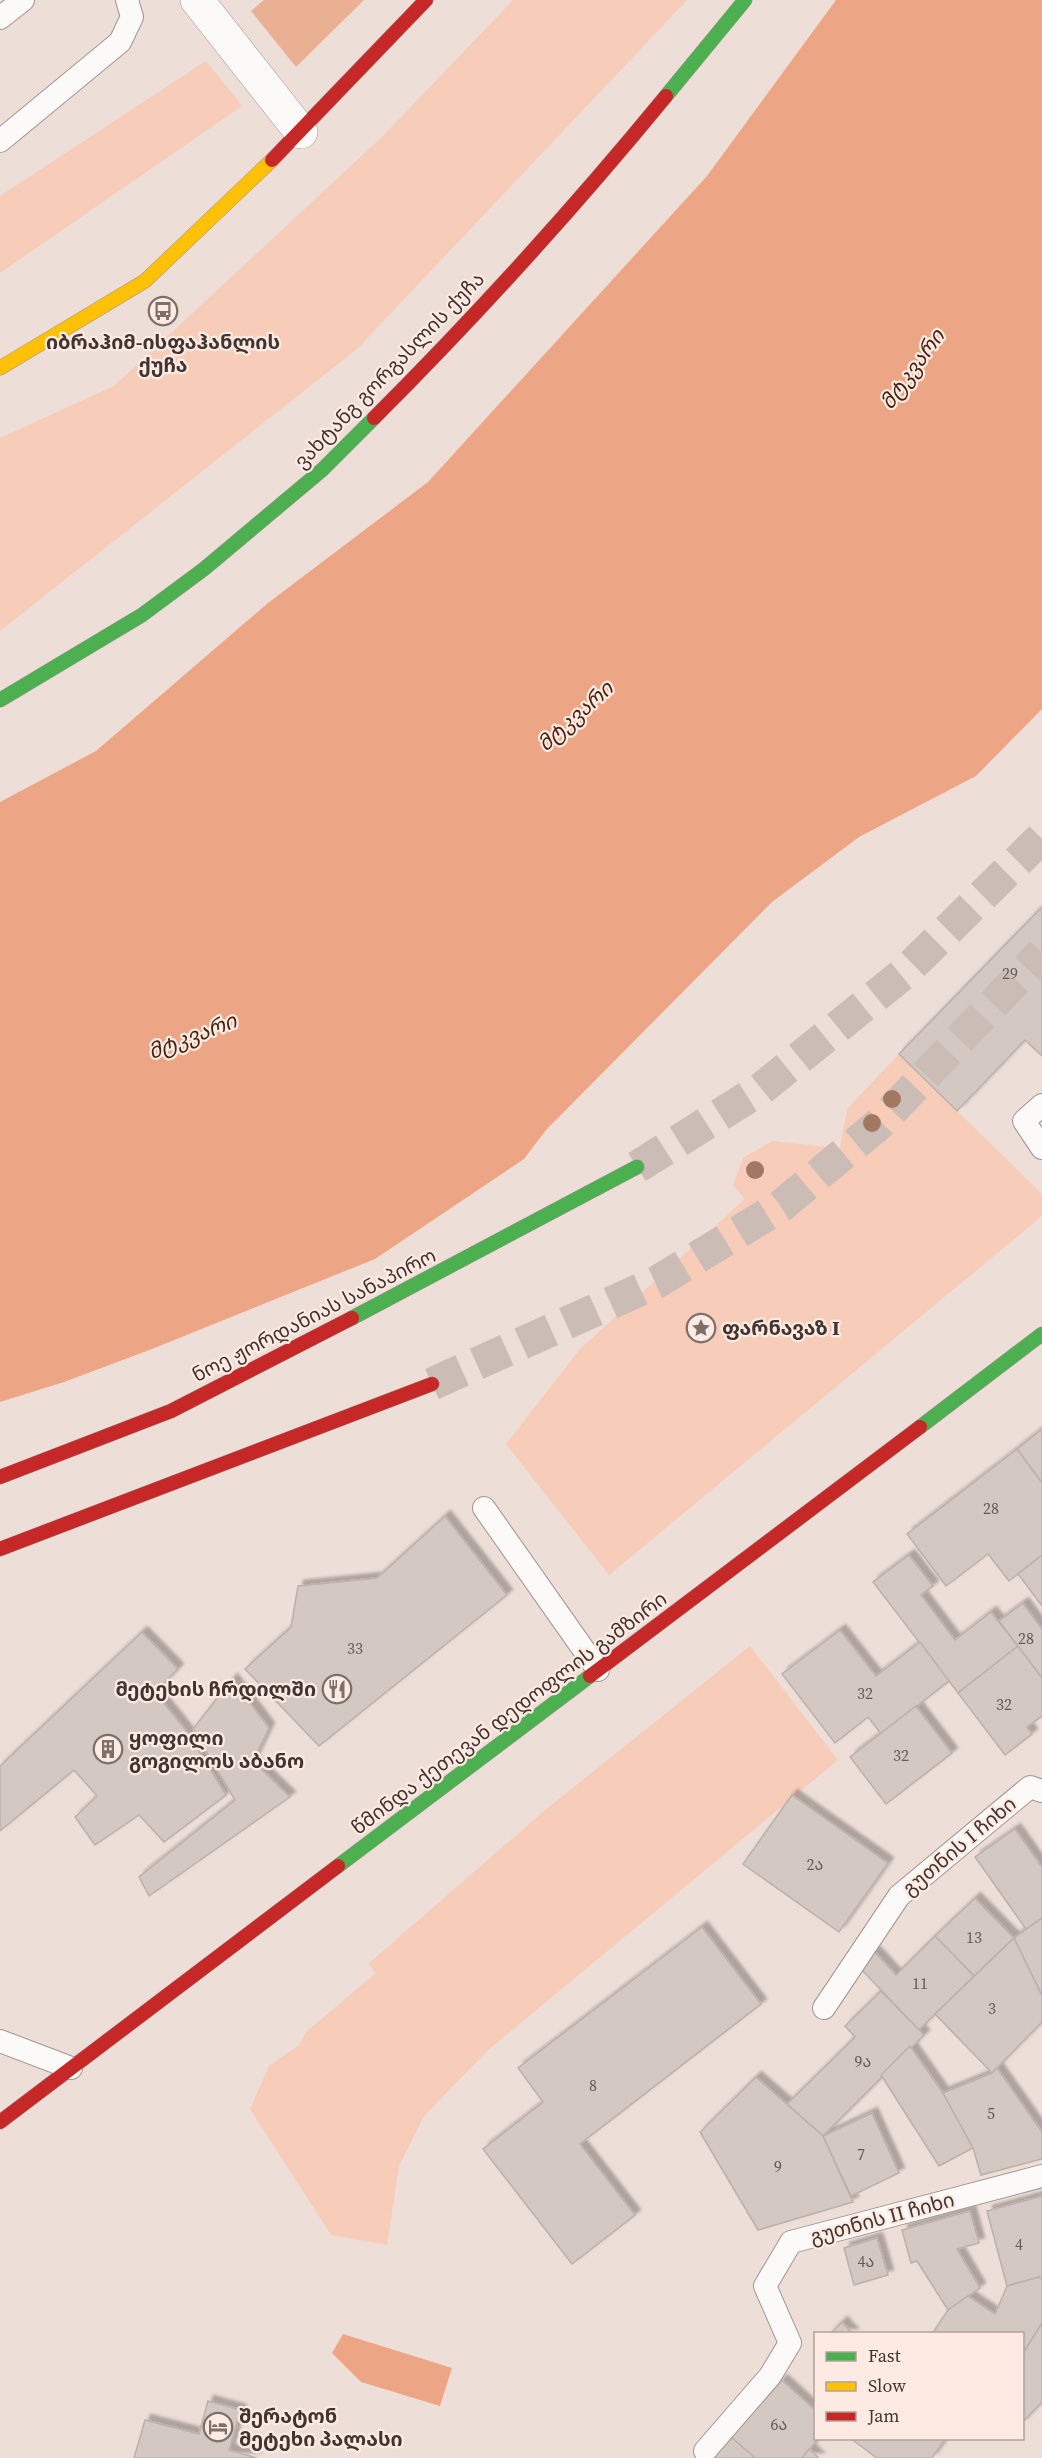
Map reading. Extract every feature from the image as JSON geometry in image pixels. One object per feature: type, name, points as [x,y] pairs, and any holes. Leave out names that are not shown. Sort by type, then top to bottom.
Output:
[{"type":"main road","points":[[0,368],[145,281],[301,132],[426,0]]},
{"type":"main road","name":"ვახტანგ გორგასლის ქუჩა","points":[[0,700],[141,615],[204,569],[322,470],[425,367],[615,158],[745,0]]},
{"type":"main road","name":"ნოე ჟორდანიას სანაპირო","points":[[0,1477],[171,1411],[462,1261],[637,1167]]},
{"type":"main road","name":"წმინდა ქეთევან დედოფლის გამზირი","points":[[0,2122],[1042,1334]]},
{"type":"main road","points":[[0,1549],[432,1384]]},
{"type":"street","points":[[197,0],[301,132]]},
{"type":"lane","points":[[0,18],[23,0]]},
{"type":"lane","points":[[0,141],[120,42],[132,17],[127,0]]},
{"type":"lane","points":[[1042,1105],[1024,1121],[1042,1148]]},
{"type":"lane","points":[[484,1508],[598,1670]]},
{"type":"lane","name":"გუთნის I ჩიხი","points":[[824,2008],[899,1896],[1030,1787],[1042,1791]]},
{"type":"lane","points":[[0,2041],[71,2068]]},
{"type":"lane","name":"გუთნის II ჩიხი","points":[[705,2451],[770,2376],[790,2343],[765,2286],[791,2242],[1042,2176]]},
{"type":"shaded area","points":[[264,0],[364,0],[296,67],[251,11]]},
{"type":"shaded area","points":[[513,0],[687,0],[357,349],[0,631],[0,438],[114,386],[383,136]]},
{"type":"shaded area","points":[[206,61],[242,106],[0,273],[0,196]]},
{"type":"shaded area","points":[[899,1054],[1042,1194],[1042,1216],[609,1575],[506,1444],[580,1349],[745,1199],[733,1185],[743,1158],[772,1141],[840,1148],[847,1109]]},
{"type":"shaded area","points":[[750,1646],[838,1760],[488,2050],[424,2116],[399,2166],[387,2245],[331,2235],[250,2109],[269,2066],[299,2045],[306,2032],[376,1973],[368,1964],[544,1811]]},
{"type":"water","name":"მტკვარი","points":[[836,0],[1042,0],[1042,709],[976,776],[859,837],[772,902],[546,1130],[524,1159],[375,1259],[152,1349],[64,1382],[0,1402],[0,802],[96,751],[268,603],[428,482],[707,176]]},
{"type":"water","points":[[343,2334],[452,2368],[440,2406],[361,2382],[332,2353]]},
{"type":"building","points":[[1042,907],[1042,1056],[1025,1040],[957,1111],[899,1054]]},
{"type":"building","points":[[1042,1429],[1042,1483],[1017,1449]]},
{"type":"building","points":[[1017,1449],[1042,1483],[1042,1555],[1009,1581],[988,1554],[946,1586],[907,1534]]},
{"type":"building","points":[[445,1516],[507,1595],[319,1746],[245,1669],[291,1627],[298,1586],[377,1578]]},
{"type":"building","points":[[909,1555],[933,1586],[921,1595],[955,1640],[991,1612],[1018,1646],[958,1693],[873,1582]]},
{"type":"building","points":[[1042,1555],[1042,1606],[1018,1574]]},
{"type":"building","points":[[1023,1603],[1042,1629],[1042,1678],[999,1621]]},
{"type":"building","points":[[840,1630],[876,1676],[920,1642],[949,1681],[881,1734],[868,1717],[835,1743],[782,1674]]},
{"type":"building","name":"ყოფილი გოგილოს აბანო","points":[[142,1632],[178,1669],[155,1692],[188,1733],[226,1795],[164,1842],[139,1815],[95,1845],[75,1817],[97,1796],[74,1770],[0,1831],[0,1766]]},
{"type":"building","points":[[1018,1646],[1042,1678],[1042,1716],[1027,1727],[1032,1734],[1005,1755],[958,1693]]},
{"type":"building","points":[[232,1679],[269,1728],[253,1761],[290,1797],[149,1896],[139,1877],[235,1800],[193,1729]]},
{"type":"building","points":[[916,1706],[952,1753],[886,1804],[850,1757]]},
{"type":"building","points":[[792,1795],[888,1863],[839,1932],[743,1864]]},
{"type":"building","points":[[1015,1829],[1042,1867],[1042,1918],[1026,1929],[975,1857]]},
{"type":"building","points":[[975,1898],[1014,1938],[974,1976],[935,1936]]},
{"type":"building","points":[[1042,1918],[1042,1996],[1014,1938]]},
{"type":"building","points":[[702,1927],[761,2004],[580,2144],[635,2215],[572,2264],[483,2149],[543,2102],[518,2068]]},
{"type":"building","points":[[935,1936],[974,1976],[919,2030],[859,1967],[874,1951],[896,1975]]},
{"type":"building","points":[[1014,1938],[1042,1996],[1042,2022],[992,2073],[935,2014]]},
{"type":"building","points":[[881,1991],[924,2035],[823,2136],[787,2104],[855,2037],[845,2026]]},
{"type":"building","points":[[910,2046],[943,2093],[973,2148],[939,2166],[881,2075]]},
{"type":"building","points":[[997,2068],[1042,2132],[1042,2159],[981,2175],[973,2148],[943,2093],[992,2073]]},
{"type":"building","points":[[756,2077],[823,2136],[853,2202],[758,2230],[700,2132]]},
{"type":"building","points":[[872,2113],[899,2173],[851,2196],[823,2136]]},
{"type":"building","points":[[1042,2196],[1042,2280],[1039,2277],[1007,2286],[987,2211]]},
{"type":"building","points":[[970,2211],[979,2243],[957,2249],[980,2288],[948,2310],[917,2261],[911,2263],[902,2230]]},
{"type":"building","points":[[877,2238],[888,2275],[854,2285],[844,2248]]},
{"type":"building","points":[[1039,2277],[1042,2280],[1042,2323],[1024,2352],[1024,2332],[933,2332],[948,2310],[968,2296],[995,2314],[1007,2286]]},
{"type":"building","points":[[842,2322],[851,2332],[832,2332]]},
{"type":"building","points":[[1042,2323],[1042,2402],[1024,2421],[1024,2352]]},
{"type":"building","points":[[782,2380],[814,2409],[814,2440],[817,2440],[802,2458],[755,2458],[731,2437]]},
{"type":"building","name":"შერატონ მეტეხი პალასი","points":[[208,2401],[241,2410],[229,2450],[257,2458],[134,2458],[145,2420],[199,2434]]},
{"type":"building","points":[[731,2437],[755,2458],[712,2458]]},
{"type":"building","points":[[853,2440],[945,2440],[932,2458],[877,2458]]},
{"type":"building","points":[[809,2449],[819,2458],[802,2458]]},
{"type":"tunnel","points":[[637,1167],[761,1089],[903,974],[1042,837]]},
{"type":"tunnel","points":[[432,1384],[657,1282],[781,1206],[879,1124],[1042,953]]},
{"type":"traffic: fast","points":[[666,96],[745,0]]},
{"type":"traffic: fast","points":[[0,700],[142,615],[204,569],[322,470],[374,418]]},
{"type":"traffic: fast","points":[[352,1318],[637,1167]]},
{"type":"traffic: fast","points":[[920,1427],[1042,1334]]},
{"type":"traffic: fast","points":[[338,1866],[590,1676]]},
{"type":"traffic: slow","points":[[0,368],[145,281],[272,160]]},
{"type":"traffic: jam","points":[[272,160],[426,0]]},
{"type":"traffic: jam","points":[[374,418],[524,261],[666,96]]},
{"type":"traffic: jam","points":[[0,1477],[171,1411],[352,1318]]},
{"type":"traffic: jam","points":[[0,1549],[432,1384]]},
{"type":"traffic: jam","points":[[590,1676],[920,1427]]},
{"type":"traffic: jam","points":[[0,2122],[338,1866]]},
{"type":"place","name":"იბრაჰიმ-ისფაჰანლის ქუჩა","points":[[163,311]]},
{"type":"place","name":"ფარნავაზ I","points":[[701,1328]]},
{"type":"place","name":"მეტეხის ჩრდილში","points":[[337,1689]]},
{"type":"place","name":"ყოფილი გოგილოს აბანო","points":[[108,1749]]},
{"type":"place","name":"შერატონ მეტეხი პალასი","points":[[218,2427]]}]
